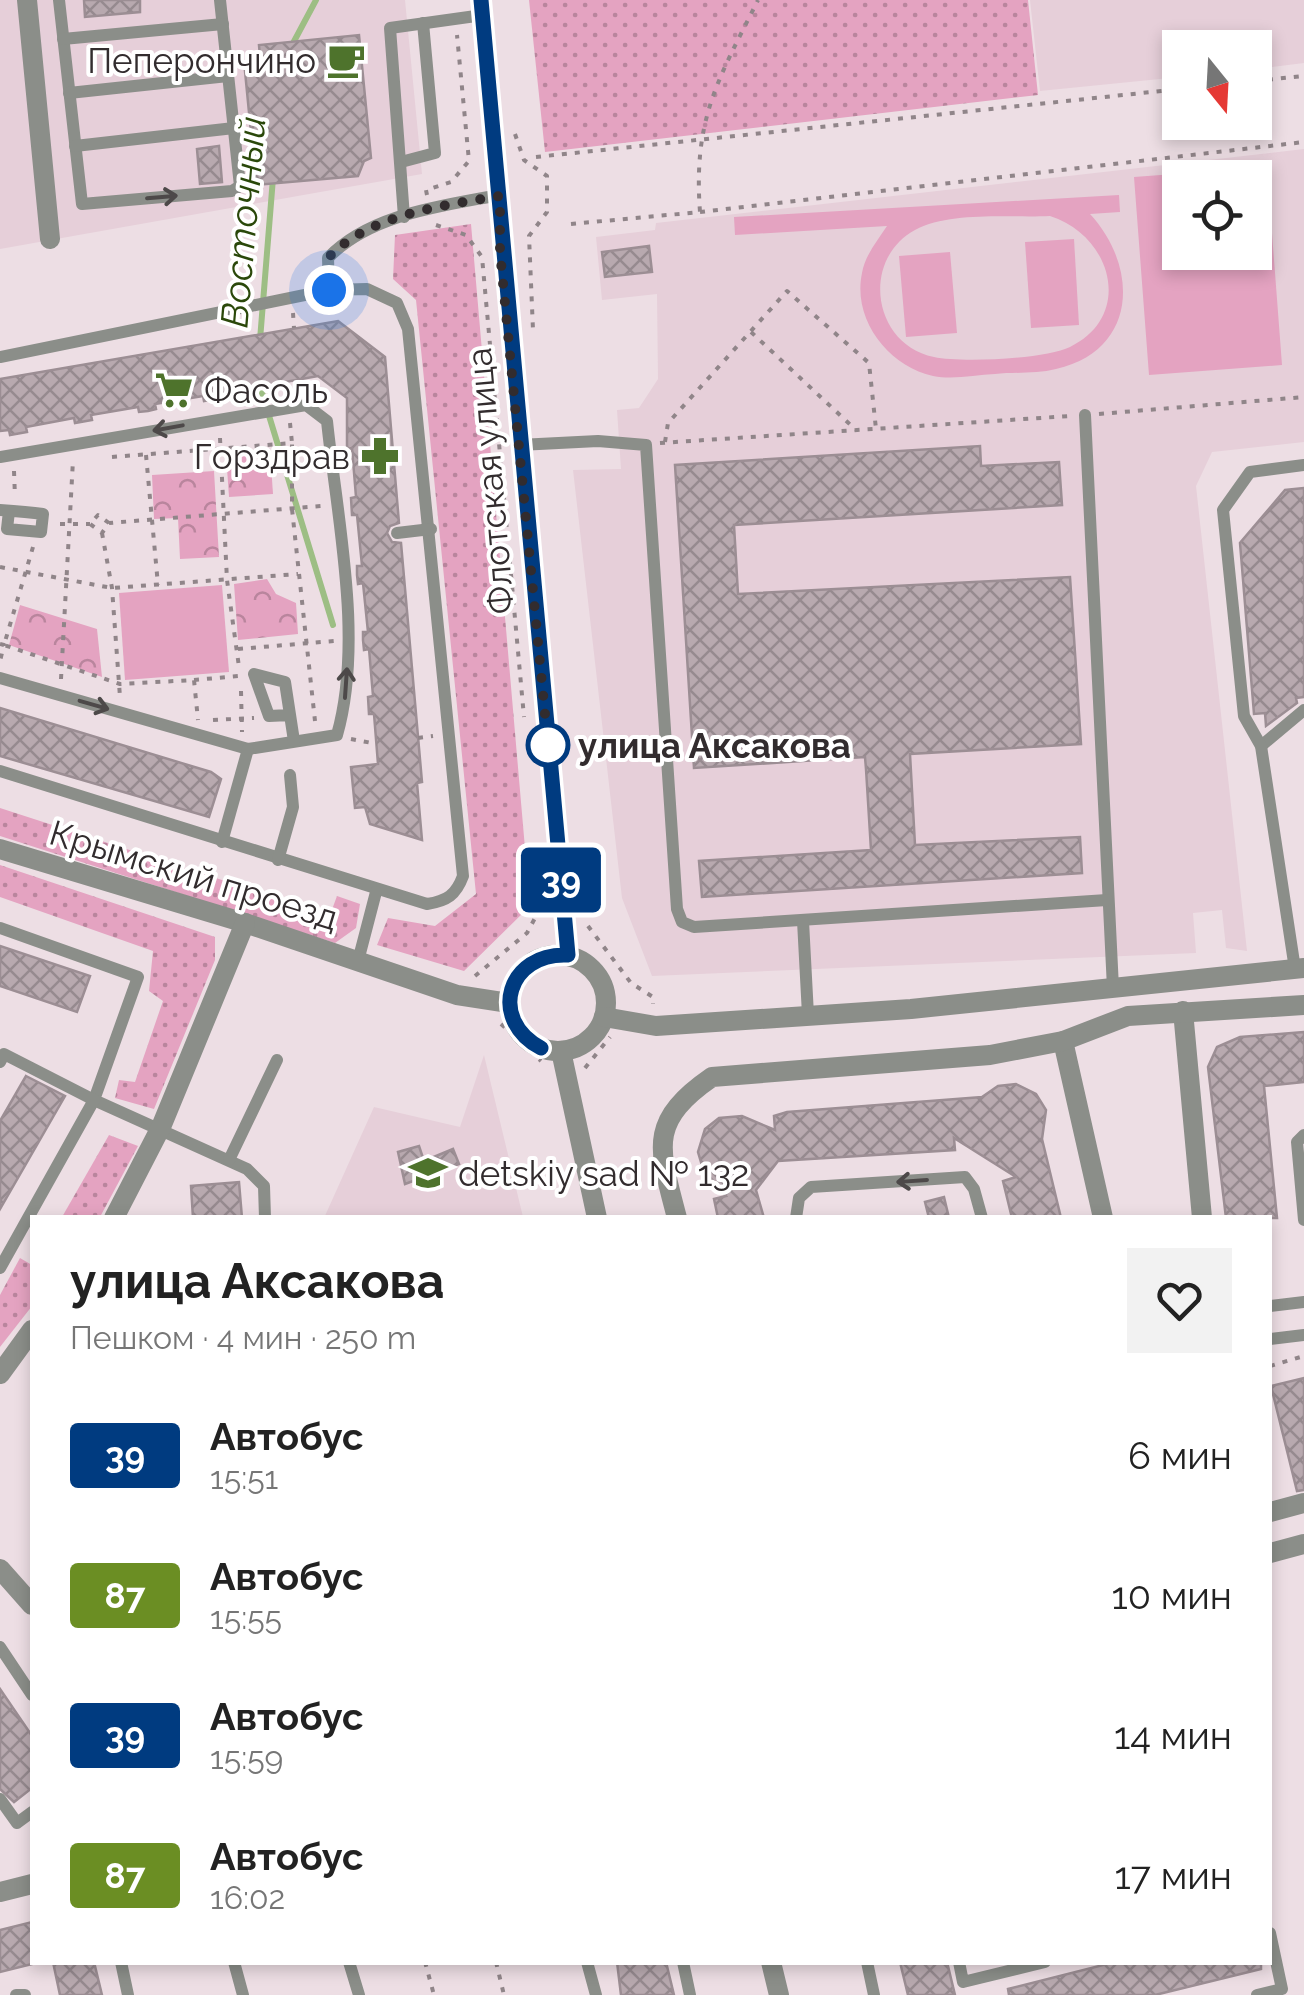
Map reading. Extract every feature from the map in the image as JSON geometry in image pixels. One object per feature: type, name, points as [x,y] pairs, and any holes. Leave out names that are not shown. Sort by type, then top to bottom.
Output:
[{"type":"street","points":[[26,0],[50,239]]},
{"type":"street","name":"Флотская улица","points":[[482,8],[568,955]]},
{"type":"street","name":"Крымский проезд","points":[[0,849],[358,961]]},
{"type":"street","points":[[116,1215],[160,1127],[245,923]]},
{"type":"street","points":[[503,1011],[527,965],[540,958],[568,955],[595,972],[603,985],[611,1024]]},
{"type":"street","points":[[358,961],[503,1011],[528,1041],[561,1051],[588,1040],[611,1024],[656,1026],[911,1009],[1299,968]]},
{"type":"street","points":[[677,1215],[662,1136],[679,1100],[712,1078],[990,1055],[1063,1042],[1128,1016],[1304,1005]]},
{"type":"street","points":[[1183,1011],[1202,1215]]},
{"type":"street","points":[[1063,1042],[1102,1215]]},
{"type":"street","points":[[561,1051],[595,1215]]},
{"type":"street","points":[[0,1374],[30,1333]]},
{"type":"street","points":[[1272,1511],[1304,1503]]},
{"type":"street","points":[[1272,1552],[1304,1544]]},
{"type":"street","points":[[0,1569],[30,1603]]},
{"type":"street","points":[[0,1892],[30,1884]]},
{"type":"street","points":[[772,1965],[779,1995]]},
{"type":"lane","points":[[60,0],[82,204],[232,192],[240,186],[220,0]]},
{"type":"lane","points":[[404,217],[390,28],[455,19],[482,8]]},
{"type":"lane","points":[[400,162],[434,153],[423,23]]},
{"type":"lane","points":[[63,39],[222,24]]},
{"type":"lane","points":[[69,93],[228,76]]},
{"type":"lane","points":[[75,146],[234,128]]},
{"type":"lane","points":[[329,290],[328,258],[346,238],[428,209],[500,196]]},
{"type":"lane","points":[[0,357],[329,290],[367,288],[396,303],[408,330],[431,529],[462,876],[457,890],[444,901],[427,904],[376,892],[0,771]]},
{"type":"lane","points":[[0,678],[121,712],[199,728],[244,747],[318,741],[337,735],[344,709],[349,639],[327,421],[306,405],[6,456]]},
{"type":"lane","points":[[1085,415],[1113,988]]},
{"type":"lane","points":[[519,444],[646,444],[677,909],[682,922],[694,928],[1107,900]]},
{"type":"lane","points":[[1299,968],[1261,746],[1244,716],[1223,510],[1250,472],[1304,465]]},
{"type":"lane","points":[[8,511],[42,514],[40,528],[7,529],[8,511]]},
{"type":"lane","points":[[397,533],[431,529]]},
{"type":"lane","points":[[339,540],[357,538]]},
{"type":"lane","points":[[290,715],[268,716],[254,674],[284,682],[290,715],[294,741]]},
{"type":"lane","points":[[1261,746],[1304,710]]},
{"type":"lane","points":[[222,842],[244,747]]},
{"type":"lane","points":[[278,860],[293,808],[290,775]]},
{"type":"lane","name":"Крымский проезд","points":[[358,961],[376,892]]},
{"type":"lane","points":[[802,921],[808,1015]]},
{"type":"lane","points":[[0,928],[138,977],[94,1100],[2,1257]]},
{"type":"lane","points":[[0,1062],[4,1054],[94,1100],[247,1169],[264,1186],[266,1215]]},
{"type":"lane","points":[[229,1160],[277,1060]]},
{"type":"lane","points":[[1304,1135],[1297,1142],[1304,1220]]},
{"type":"lane","points":[[796,1215],[799,1198],[811,1187],[964,1178],[974,1189],[981,1215]]},
{"type":"lane","points":[[1272,1306],[1304,1302]]},
{"type":"lane","points":[[1272,1339],[1304,1335]]},
{"type":"lane","points":[[0,1647],[30,1692]]},
{"type":"lane","points":[[0,1799],[18,1823],[30,1814]]},
{"type":"lane","points":[[1257,1995],[1282,1989],[1272,1942]]},
{"type":"lane","points":[[122,1965],[128,1995]]},
{"type":"lane","points":[[235,1965],[242,1995]]},
{"type":"lane","points":[[350,1965],[359,1995]]},
{"type":"lane","points":[[588,1965],[596,1995]]},
{"type":"lane","points":[[684,1965],[690,1995]]},
{"type":"lane","points":[[868,1965],[874,1995]]},
{"type":"lane","points":[[960,1965],[964,1982],[1033,1965]]},
{"type":"lane","points":[[16,1995],[26,1995]]},
{"type":"path","points":[[700,212],[697,174],[706,107],[758,0]]},
{"type":"path","points":[[455,19],[469,161],[452,182],[426,190],[431,224],[466,235],[482,257],[524,721]]},
{"type":"path","points":[[1272,79],[1304,76]]},
{"type":"path","points":[[536,157],[1162,91]]},
{"type":"path","points":[[513,117],[524,160],[548,176],[547,212],[528,236],[534,330]]},
{"type":"path","points":[[572,224],[1304,142]]},
{"type":"path","points":[[665,442],[668,423],[787,291],[869,364],[876,429]]},
{"type":"path","points":[[751,332],[856,430]]},
{"type":"path","points":[[646,444],[1304,397]]},
{"type":"path","points":[[218,420],[227,580],[238,649],[244,747]]},
{"type":"path","points":[[143,432],[158,585]]},
{"type":"path","points":[[108,457],[292,443],[292,508],[318,741]]},
{"type":"path","points":[[6,456],[8,511]]},
{"type":"path","points":[[60,695],[71,460],[90,459]]},
{"type":"path","points":[[102,532],[109,524],[336,505]]},
{"type":"path","points":[[90,524],[98,515],[109,524]]},
{"type":"path","points":[[0,661],[40,528],[90,524],[102,532],[112,588],[121,712]]},
{"type":"path","points":[[0,567],[112,588],[298,574]]},
{"type":"path","points":[[238,649],[349,639]]},
{"type":"path","points":[[2,645],[62,668],[120,684],[240,676]]},
{"type":"path","points":[[194,680],[199,728],[268,716]]},
{"type":"path","points":[[290,715],[344,709]]},
{"type":"path","points":[[337,735],[377,744]]},
{"type":"path","points":[[457,995],[459,981],[496,964],[537,920],[543,904]]},
{"type":"path","points":[[586,923],[630,983],[653,998],[656,1026]]},
{"type":"path","points":[[503,1011],[549,1070]]},
{"type":"path","points":[[583,1072],[611,1024]]},
{"type":"path","points":[[1272,1365],[1304,1356]]},
{"type":"path","points":[[427,1965],[434,1995]]},
{"type":"path","points":[[497,1965],[504,1995]]},
{"type":"shaded area","points":[[0,0],[405,0],[422,174],[0,249]]},
{"type":"shaded area","points":[[1030,0],[1304,0],[1304,63],[1272,67],[1272,30],[1162,30],[1162,79],[1040,91]]},
{"type":"shaded area","points":[[1304,149],[1304,442],[1212,452],[1196,486],[1247,951],[1226,948],[1222,910],[1193,913],[1196,953],[652,976],[622,898],[573,470],[621,469],[617,410],[639,408],[658,379],[657,294],[602,300],[596,237],[655,230],[656,223],[1162,165],[1162,270],[1272,270],[1272,160],[1208,160]]},
{"type":"shaded area","name":"detskiy sad № 132","points":[[484,1055],[523,1215],[325,1215],[374,1107],[460,1127]]},
{"type":"green space","points":[[529,0],[1028,0],[1038,95],[545,152]]},
{"type":"green space","points":[[1162,175],[1162,270],[1272,270],[1272,233],[1282,365],[1149,375],[1134,177]]},
{"type":"green space","points":[[1119,195],[1120,212],[1090,214],[1117,258],[1122,304],[1116,326],[1103,344],[1083,359],[1041,372],[933,376],[917,371],[889,351],[868,324],[863,308],[860,291],[864,266],[887,226],[735,235],[734,217]],"holes":[[[1050,216],[1071,226],[1100,257],[1108,296],[1103,316],[1090,333],[1070,347],[1003,359],[934,357],[913,349],[887,319],[881,300],[886,261],[915,230],[946,220],[981,217]]]},
{"type":"green space","points":[[471,224],[530,906],[464,971],[377,945],[388,918],[435,926],[476,894],[416,300],[393,279],[395,235]]},
{"type":"green space","points":[[1074,239],[1079,325],[1031,328],[1025,242]]},
{"type":"green space","points":[[950,252],[957,333],[906,337],[899,256]]},
{"type":"green space","points":[[270,450],[273,494],[229,497],[226,454]]},
{"type":"green space","points":[[214,471],[219,557],[180,559],[178,518],[154,519],[152,475]]},
{"type":"green space","points":[[267,579],[276,594],[296,603],[298,634],[238,640],[234,584]]},
{"type":"green space","points":[[222,585],[229,672],[125,680],[119,593]]},
{"type":"green space","points":[[20,605],[97,629],[102,677],[9,645]]},
{"type":"green space","points":[[0,808],[330,915],[337,896],[360,904],[356,928],[335,943],[0,836]]},
{"type":"green space","points":[[0,865],[215,937],[215,960],[154,1109],[115,1098],[119,1080],[135,1082],[163,1001],[149,991],[153,951],[0,897]]},
{"type":"green space","points":[[109,1135],[138,1146],[101,1215],[63,1215]]},
{"type":"green space","points":[[20,1258],[30,1264],[30,1309],[0,1347],[0,1295]]},
{"type":"building","points":[[84,0],[140,0],[140,12],[85,17]]},
{"type":"building","points":[[359,35],[371,158],[364,161],[358,176],[256,185],[245,71],[261,69],[259,45]]},
{"type":"building","points":[[219,146],[222,182],[200,184],[197,149]]},
{"type":"building","points":[[649,246],[652,272],[605,277],[602,252]]},
{"type":"building","points":[[338,321],[385,357],[399,523],[390,526],[387,533],[392,542],[401,543],[422,782],[417,783],[422,840],[370,824],[365,807],[355,808],[351,767],[378,764],[374,714],[369,714],[368,697],[373,696],[369,649],[364,650],[363,640],[363,632],[368,632],[363,583],[358,584],[357,575],[357,566],[362,566],[357,515],[352,515],[351,498],[356,497],[352,448],[347,449],[347,398],[318,376],[285,382],[286,387],[268,390],[267,385],[221,393],[222,398],[204,401],[203,396],[155,404],[156,409],[148,411],[139,412],[138,407],[91,415],[92,420],[75,423],[74,418],[26,427],[27,432],[10,435],[9,430],[0,431],[0,379]]},
{"type":"building","points":[[980,446],[981,466],[1059,462],[1062,505],[734,525],[738,594],[1070,577],[1081,744],[910,754],[915,845],[1080,837],[1082,873],[702,897],[699,861],[871,850],[866,769],[865,757],[694,768],[675,465]]},
{"type":"building","points":[[1304,488],[1304,697],[1296,698],[1297,703],[1266,726],[1265,713],[1254,714],[1240,543],[1285,490]]},
{"type":"building","points":[[0,708],[211,772],[221,779],[209,817],[0,756]]},
{"type":"building","points":[[0,946],[90,976],[77,1012],[0,986]]},
{"type":"building","points":[[1304,1032],[1304,1082],[1264,1086],[1277,1218],[1226,1215],[1208,1067],[1217,1047],[1240,1037]]},
{"type":"building","points":[[26,1076],[65,1096],[0,1209],[0,1121]]},
{"type":"building","points":[[1016,1084],[1036,1094],[1046,1110],[1042,1139],[1060,1215],[1011,1215],[1003,1181],[1016,1177],[954,1138],[955,1150],[778,1161],[756,1190],[763,1215],[717,1215],[714,1199],[726,1196],[703,1169],[698,1152],[705,1129],[719,1118],[742,1116],[775,1130],[774,1116],[787,1112],[982,1097],[998,1086]]},
{"type":"building","points":[[419,1146],[424,1161],[453,1149],[459,1164],[405,1184],[398,1152]]},
{"type":"building","points":[[239,1182],[242,1215],[193,1215],[191,1186]]},
{"type":"building","points":[[944,1197],[948,1215],[928,1215],[925,1202]]},
{"type":"building","points":[[1304,1378],[1304,1490],[1297,1491],[1272,1386]]},
{"type":"building","points":[[0,1689],[30,1733],[30,1790],[14,1802],[0,1789]]},
{"type":"building","points":[[30,1922],[30,1964],[0,1972],[0,1930]]},
{"type":"building","points":[[54,1965],[95,1965],[102,1995],[60,1995]]},
{"type":"building","points":[[617,1965],[667,1965],[674,1995],[621,1995]]},
{"type":"building","points":[[901,1965],[948,1965],[955,1995],[908,1995]]},
{"type":"building","points":[[1103,1965],[1261,1965],[1261,1969],[1155,1995],[1009,1995],[1008,1989]]},
{"type":"waterway","name":"Восточный","points":[[291,47],[316,0]]},
{"type":"waterway","name":"Восточный","points":[[260,340],[273,178]]},
{"type":"waterway","name":"Восточный","points":[[259,383],[333,625]]},
{"type":"bus line","name":"39","points":[[481,0],[500,196],[500,252],[568,955],[554,954],[527,965],[511,989],[509,1003],[518,1031],[541,1048]]},
{"type":"place","name":"Пеперончино","points":[[346,60]]},
{"type":"place","name":"Фасоль","points":[[174,390]]},
{"type":"place","name":"Горздрав","points":[[380,456]]},
{"type":"place","name":"улица Аксакова","points":[[548,745]]},
{"type":"place","name":"detskiy sad № 132","points":[[428,1173]]},
{"type":"route","points":[[329,290],[328,258],[346,238],[428,209],[500,196],[500,252],[548,745]]}]
